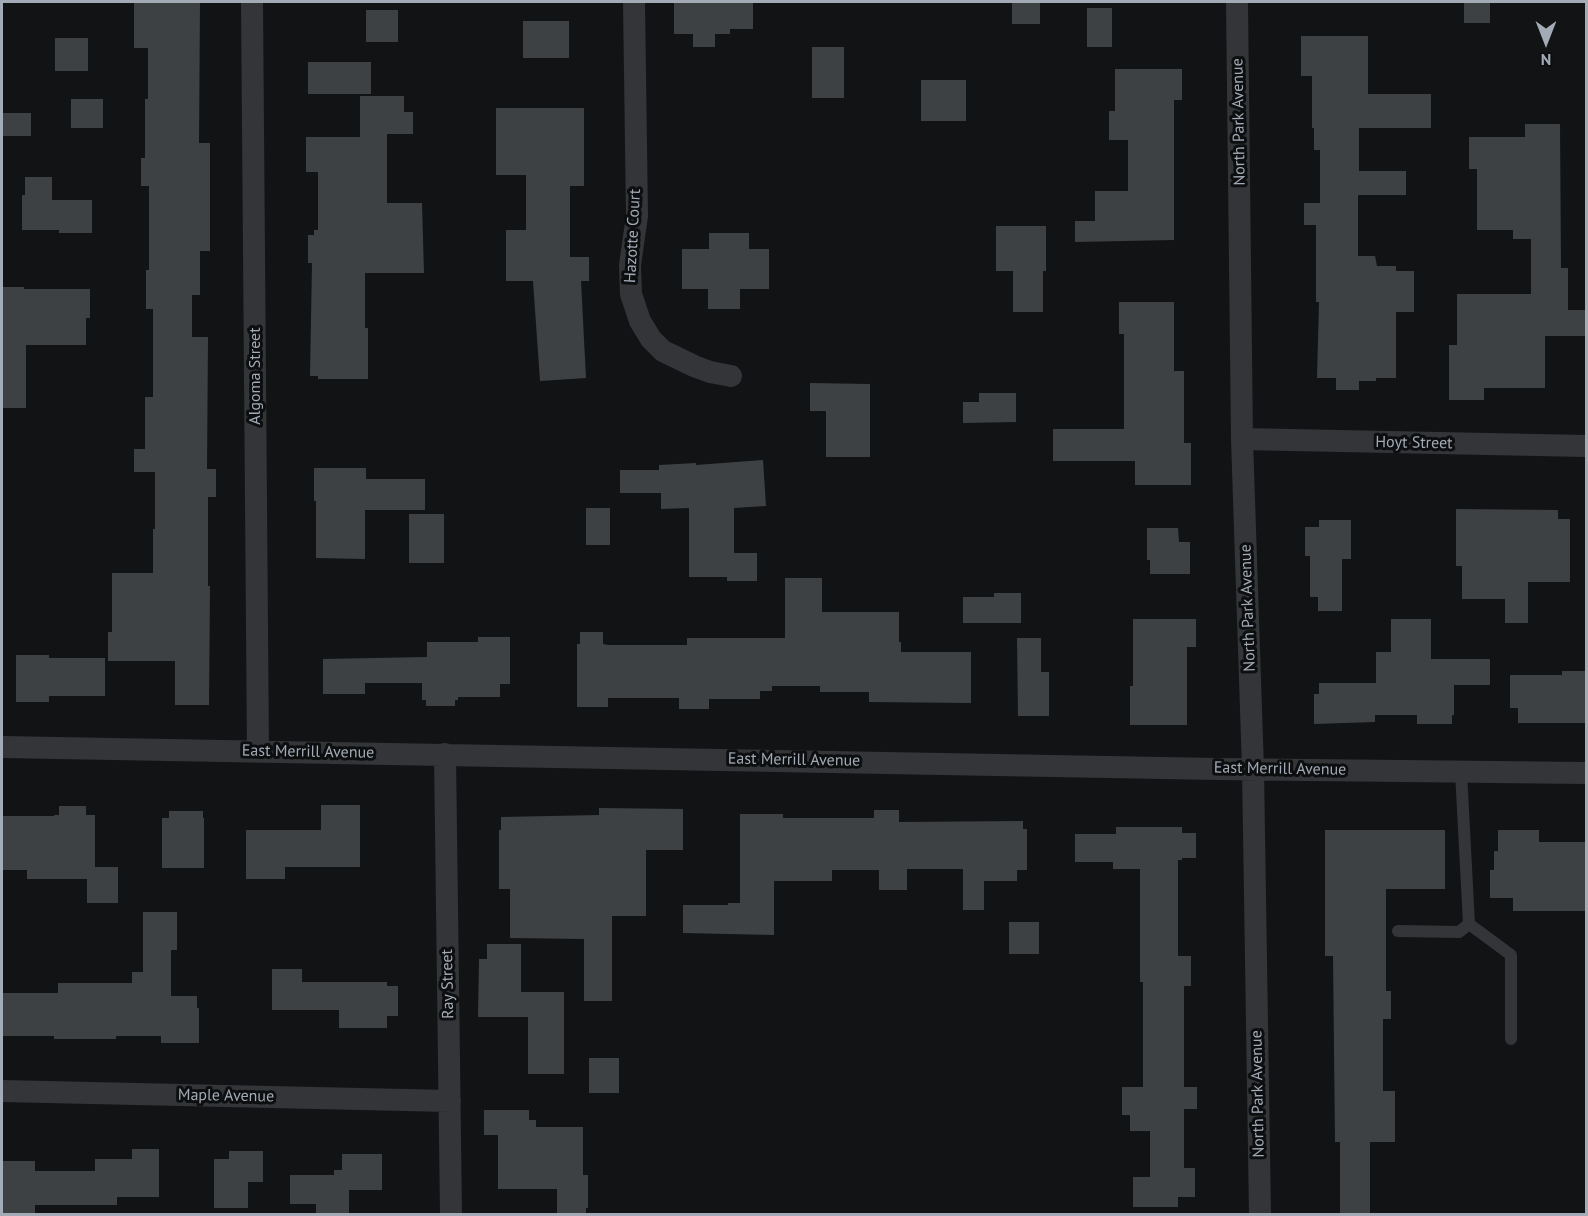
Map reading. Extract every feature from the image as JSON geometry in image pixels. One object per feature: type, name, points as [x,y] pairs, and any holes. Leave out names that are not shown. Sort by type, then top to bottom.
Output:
[{"type":"street","name":"Algoma Street","points":[[252,2],[258,751]]},
{"type":"street","name":"Hazotte Court","points":[[634,2],[637,216],[630,265],[631,294],[640,321],[651,339],[663,351],[710,372],[731,376]]},
{"type":"street","name":"North Park Avenue","points":[[1237,2],[1242,439],[1253,769],[1260,1215]]},
{"type":"street","name":"Hoyt Street","points":[[1242,439],[1587,446]]},
{"type":"street","name":"East Merrill Avenue","points":[[2,747],[1587,773]]},
{"type":"street","name":"Ray Street","points":[[445,754],[451,1215]]},
{"type":"street","name":"Maple Avenue","points":[[2,1091],[450,1101]]},
{"type":"lane","points":[[1461,772],[1468,924]]},
{"type":"lane","points":[[1398,931],[1459,932],[1468,924]]},
{"type":"lane","points":[[1468,924],[1511,955],[1511,1039]]},
{"type":"building","points":[[134,2],[200,2],[199,143],[210,143],[210,251],[200,251],[200,295],[192,295],[192,337],[208,337],[207,469],[216,469],[216,497],[208,497],[209,705],[175,705],[175,661],[108,661],[108,632],[112,632],[112,573],[153,573],[153,529],[155,529],[155,472],[134,472],[134,449],[145,449],[145,397],[153,397],[153,309],[146,309],[146,270],[149,270],[149,186],[141,186],[141,158],[145,158],[145,99],[148,99],[148,48],[134,48]]},
{"type":"building","points":[[674,2],[753,2],[753,29],[730,29],[730,34],[715,34],[715,47],[693,47],[693,34],[674,34]]},
{"type":"building","points":[[1012,2],[1040,2],[1040,24],[1012,24]]},
{"type":"building","points":[[1464,2],[1490,2],[1490,23],[1464,23]]},
{"type":"building","points":[[1087,8],[1112,8],[1112,47],[1087,47]]},
{"type":"building","points":[[366,10],[398,10],[398,42],[366,42]]},
{"type":"building","points":[[523,21],[569,21],[569,58],[523,58]]},
{"type":"building","points":[[1301,36],[1368,36],[1368,94],[1431,94],[1431,128],[1359,128],[1359,171],[1406,171],[1406,195],[1358,195],[1358,256],[1375,256],[1377,266],[1396,266],[1396,271],[1414,271],[1414,312],[1396,312],[1396,378],[1359,381],[1359,390],[1336,390],[1336,378],[1317,378],[1319,302],[1316,302],[1316,225],[1304,225],[1304,203],[1320,203],[1320,150],[1314,150],[1312,76],[1301,76]]},
{"type":"building","points":[[55,38],[88,38],[88,71],[55,71]]},
{"type":"building","points":[[812,47],[844,47],[844,98],[812,98]]},
{"type":"building","points":[[308,62],[371,62],[371,94],[308,94]]},
{"type":"building","points":[[1115,69],[1182,69],[1182,100],[1174,100],[1174,240],[1075,242],[1075,221],[1095,221],[1095,191],[1128,191],[1128,140],[1109,140],[1109,111],[1115,111]]},
{"type":"building","points":[[921,80],[966,80],[966,121],[921,121]]},
{"type":"building","points":[[360,96],[404,96],[404,112],[413,112],[413,134],[387,134],[387,203],[422,203],[424,273],[365,273],[368,379],[318,379],[318,376],[310,376],[312,263],[308,263],[308,235],[314,235],[314,230],[318,230],[318,172],[306,172],[306,137],[360,137]]},
{"type":"building","points":[[71,99],[103,99],[103,128],[71,128]]},
{"type":"building","points":[[496,108],[584,108],[584,186],[570,186],[570,257],[589,257],[589,281],[581,281],[586,378],[540,381],[533,281],[506,281],[506,230],[526,230],[526,175],[496,175]]},
{"type":"building","points":[[2,113],[31,113],[31,136],[2,136]]},
{"type":"building","points":[[1525,124],[1560,124],[1561,268],[1568,268],[1568,310],[1587,310],[1587,336],[1545,336],[1545,388],[1484,388],[1484,400],[1449,400],[1449,345],[1457,345],[1457,294],[1531,294],[1531,239],[1513,239],[1513,230],[1477,230],[1477,169],[1469,169],[1469,137],[1525,137]]},
{"type":"building","points":[[25,177],[52,177],[52,200],[92,200],[92,233],[22,230],[22,195],[25,195]]},
{"type":"building","points":[[996,226],[1046,226],[1043,312],[1013,312],[1013,271],[996,271]]},
{"type":"building","points":[[709,233],[749,233],[749,249],[769,249],[769,289],[740,289],[740,309],[708,309],[708,289],[682,289],[682,249],[709,249]]},
{"type":"building","points":[[2,287],[90,289],[90,318],[86,318],[86,345],[26,345],[26,408],[2,408]]},
{"type":"building","points":[[1119,302],[1174,302],[1174,371],[1184,371],[1184,443],[1191,443],[1191,485],[1135,485],[1135,461],[1053,461],[1053,429],[1124,429],[1124,334],[1119,334]]},
{"type":"building","points":[[810,383],[870,384],[870,457],[826,457],[826,411],[810,411]]},
{"type":"building","points":[[979,393],[1016,393],[1016,422],[963,423],[963,402],[979,402]]},
{"type":"building","points":[[763,460],[766,506],[734,508],[734,553],[757,553],[757,581],[727,581],[727,577],[689,577],[689,508],[661,509],[661,493],[620,493],[620,470],[659,470],[659,465]]},
{"type":"building","points":[[314,468],[366,468],[366,479],[425,479],[425,510],[365,510],[365,559],[316,558]]},
{"type":"building","points":[[586,508],[610,508],[610,545],[586,545]]},
{"type":"building","points":[[1456,509],[1558,510],[1558,519],[1570,519],[1570,582],[1528,582],[1528,623],[1505,623],[1505,599],[1462,599],[1462,566],[1456,566]]},
{"type":"building","points":[[409,514],[444,514],[444,563],[409,563]]},
{"type":"building","points":[[1319,520],[1351,520],[1351,559],[1342,559],[1342,611],[1318,611],[1318,597],[1310,597],[1310,556],[1305,556],[1305,527],[1319,527]]},
{"type":"building","points":[[1147,528],[1178,528],[1179,542],[1190,542],[1190,574],[1150,574],[1150,560],[1147,560]]},
{"type":"building","points":[[785,578],[822,578],[822,612],[899,612],[901,652],[971,652],[971,703],[869,702],[869,692],[820,692],[820,686],[772,686],[772,691],[760,691],[760,699],[709,699],[709,709],[679,709],[679,698],[608,698],[608,707],[577,707],[577,644],[580,644],[580,632],[603,632],[603,644],[608,645],[687,645],[687,638],[785,638]]},
{"type":"building","points":[[994,593],[1021,593],[1021,623],[963,623],[963,597],[994,597]]},
{"type":"building","points":[[1133,619],[1196,619],[1196,647],[1187,647],[1187,725],[1130,725],[1130,686],[1133,686]]},
{"type":"building","points":[[1391,619],[1431,619],[1431,659],[1490,659],[1490,685],[1454,685],[1452,724],[1417,724],[1417,715],[1375,715],[1375,722],[1314,724],[1314,694],[1319,694],[1319,683],[1376,683],[1376,652],[1391,652]]},
{"type":"building","points":[[478,637],[510,637],[510,684],[500,684],[500,697],[458,697],[458,700],[455,700],[455,706],[426,706],[426,700],[422,700],[422,683],[365,683],[365,694],[323,694],[323,659],[427,657],[427,642],[478,642]]},
{"type":"building","points":[[1017,638],[1041,638],[1041,672],[1049,672],[1049,716],[1018,716]]},
{"type":"building","points":[[16,655],[49,655],[49,658],[105,658],[105,696],[49,696],[49,702],[16,702]]},
{"type":"building","points":[[1562,671],[1587,671],[1587,723],[1518,723],[1518,708],[1510,708],[1510,675],[1562,675]]},
{"type":"building","points":[[321,805],[360,805],[360,867],[285,867],[285,879],[246,879],[246,830],[321,830]]},
{"type":"building","points":[[59,806],[86,806],[86,815],[95,815],[95,867],[118,867],[118,903],[87,903],[87,879],[27,879],[27,870],[2,870],[2,816],[54,816],[59,815]]},
{"type":"building","points":[[599,808],[683,809],[683,850],[646,850],[646,916],[612,916],[612,1001],[584,1001],[584,939],[510,938],[510,889],[499,889],[499,830],[501,830],[501,817],[599,815]]},
{"type":"building","points":[[874,810],[899,810],[899,822],[1023,821],[1023,829],[1027,829],[1027,870],[1017,870],[1017,881],[984,881],[984,910],[963,910],[963,869],[907,869],[907,890],[879,890],[879,870],[832,870],[832,881],[774,881],[774,935],[683,933],[683,905],[740,903],[740,814],[783,814],[783,818],[874,818]]},
{"type":"building","points":[[169,811],[203,811],[204,868],[162,868],[162,818],[169,818]]},
{"type":"building","points":[[1116,827],[1182,827],[1182,833],[1196,833],[1196,858],[1178,860],[1178,956],[1191,956],[1191,986],[1184,986],[1184,1087],[1197,1087],[1197,1109],[1184,1109],[1184,1168],[1195,1168],[1195,1197],[1178,1197],[1178,1207],[1133,1207],[1133,1177],[1150,1177],[1150,1131],[1130,1131],[1130,1115],[1122,1115],[1122,1087],[1143,1087],[1140,869],[1113,869],[1113,862],[1075,862],[1075,834],[1116,834]]},
{"type":"building","points":[[1325,830],[1445,830],[1445,889],[1386,889],[1386,991],[1391,991],[1391,1019],[1383,1019],[1383,1091],[1395,1091],[1395,1142],[1370,1142],[1370,1215],[1340,1215],[1340,1142],[1335,1142],[1333,956],[1325,956]]},
{"type":"building","points":[[1498,830],[1539,830],[1539,842],[1587,842],[1587,911],[1513,911],[1513,898],[1490,898],[1490,870],[1494,870],[1494,851],[1498,851]]},
{"type":"building","points":[[143,912],[177,912],[177,950],[171,950],[171,996],[197,996],[199,1043],[161,1043],[161,1036],[54,1039],[54,1036],[2,1036],[2,993],[58,993],[58,983],[132,983],[132,972],[143,972]]},
{"type":"building","points":[[1009,922],[1039,922],[1039,954],[1009,954]]},
{"type":"building","points":[[487,944],[521,944],[521,992],[564,992],[564,1074],[528,1074],[528,1017],[478,1017],[479,959],[487,959]]},
{"type":"building","points":[[272,969],[302,969],[302,982],[387,982],[387,986],[398,986],[398,1016],[387,1016],[387,1028],[339,1028],[339,1010],[272,1010]]},
{"type":"building","points":[[589,1058],[619,1058],[619,1093],[589,1093]]},
{"type":"building","points":[[484,1110],[529,1110],[529,1120],[536,1120],[536,1127],[583,1127],[583,1175],[588,1175],[586,1215],[557,1215],[557,1189],[498,1189],[498,1135],[484,1135]]},
{"type":"building","points":[[132,1149],[159,1149],[159,1197],[117,1197],[117,1205],[35,1205],[35,1215],[2,1215],[2,1161],[35,1161],[35,1171],[95,1171],[95,1159],[132,1159]]},
{"type":"building","points":[[229,1151],[263,1151],[263,1182],[248,1182],[248,1208],[214,1208],[214,1159],[229,1159]]},
{"type":"building","points":[[342,1154],[382,1154],[382,1190],[349,1190],[349,1215],[316,1215],[316,1204],[290,1204],[290,1175],[334,1175],[334,1170],[342,1170]]}]
